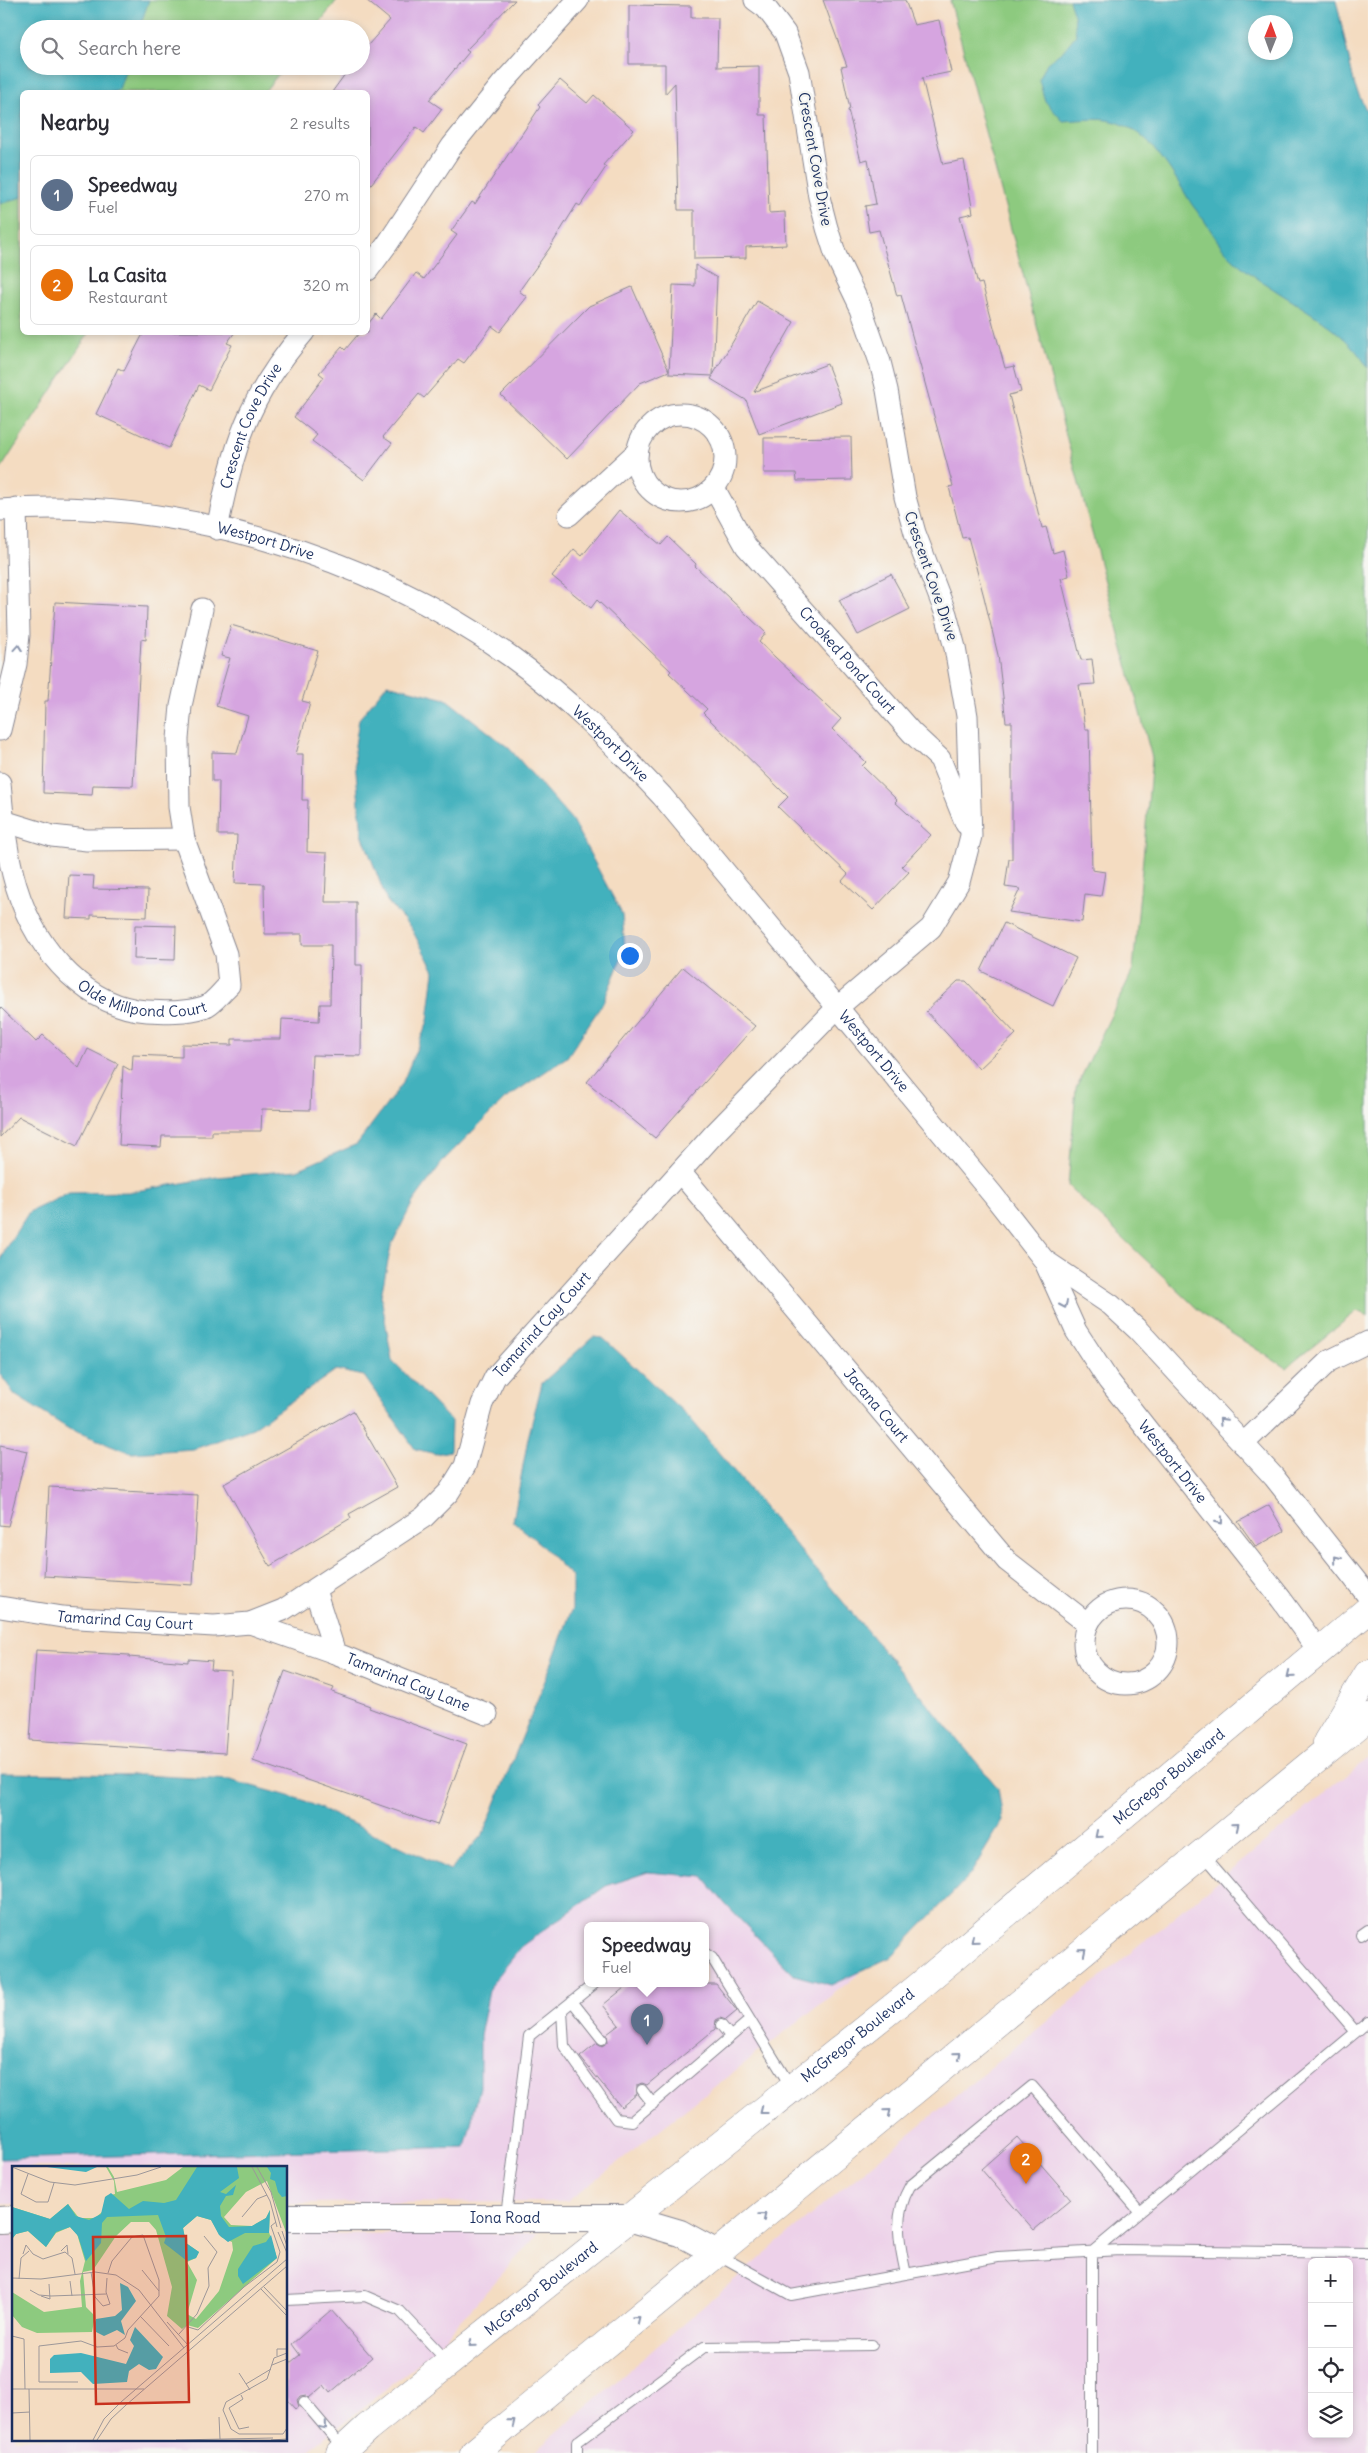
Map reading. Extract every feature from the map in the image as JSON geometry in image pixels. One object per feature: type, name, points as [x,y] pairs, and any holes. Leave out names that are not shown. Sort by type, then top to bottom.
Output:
[{"type":"main road","name":"McGregor Boulevard","points":[[342,2451],[367,2428],[916,1989],[1368,1610]]},
{"type":"main road","points":[[1315,1760],[1368,1674]]},
{"type":"main road","points":[[474,2453],[1368,1717]]},
{"type":"street","points":[[370,267],[452,146],[502,84],[578,0]]},
{"type":"street","name":"Crescent Cove Drive","points":[[755,0],[766,8],[785,33],[799,72],[819,197],[827,228],[836,256],[861,308],[880,362],[914,533],[946,614],[955,648],[968,716],[971,836],[959,882],[931,928],[838,1008]]},
{"type":"street","name":"Crescent Cove Drive","points":[[218,529],[229,472],[248,416],[278,362],[301,335]]},
{"type":"street","points":[[678,414],[693,416],[706,422],[717,433],[724,446],[725,461],[722,476],[714,488],[703,497],[689,502],[676,502],[662,498],[650,490],[642,479],[638,466],[637,452],[642,438],[651,426],[663,418],[678,414]]},
{"type":"street","points":[[569,515],[637,452]]},
{"type":"street","name":"Crooked Pond Court","points":[[714,488],[746,546],[912,733],[940,759],[971,836]]},
{"type":"street","points":[[0,730],[16,664],[19,635],[8,509]]},
{"type":"street","name":"Westport Drive","points":[[8,509],[97,511],[158,517],[277,543],[334,562],[390,586],[448,616],[510,656],[557,693],[609,740],[662,796],[1044,1260],[1076,1331],[1108,1380],[1281,1598],[1319,1651]]},
{"type":"street","name":"Olde Millpond Court","points":[[0,782],[1,820],[15,886],[25,914],[39,939],[57,962],[78,982],[102,999],[136,1010],[170,1012],[205,1007],[229,985],[226,954],[184,838],[178,774],[180,714],[186,676],[202,609]]},
{"type":"street","points":[[1,820],[52,836],[78,839],[184,838]]},
{"type":"street","name":"Tamarind Cay Court","points":[[0,1607],[62,1617],[169,1625],[214,1626],[250,1623],[283,1610],[424,1517],[449,1492],[465,1466],[482,1404],[495,1377],[680,1172],[838,1008]]},
{"type":"street","name":"Jacana Court","points":[[680,1172],[1007,1561],[1088,1624]]},
{"type":"street","name":"Westport Drive","points":[[1044,1260],[1111,1305],[1138,1330],[1274,1477],[1368,1596]]},
{"type":"street","points":[[1243,1444],[1329,1361],[1368,1342]]},
{"type":"street","name":"Tamarind Cay Lane","points":[[315,1590],[335,1653],[487,1714]]},
{"type":"street","name":"Tamarind Cay Court","points":[[250,1623],[335,1653]]},
{"type":"street","name":"Iona Road","points":[[288,2218],[629,2218],[680,2233],[717,2253]]},
{"type":"lane","points":[[1202,1853],[1356,2032]]},
{"type":"lane","points":[[709,1956],[792,2089]]},
{"type":"lane","points":[[506,2217],[529,2036],[590,1987]]},
{"type":"lane","points":[[572,2001],[602,2039]]},
{"type":"lane","points":[[562,2010],[564,2046],[616,2119],[632,2121],[750,2020]]},
{"type":"lane","points":[[1092,2252],[1368,2022]]},
{"type":"lane","points":[[721,2024],[730,2036]]},
{"type":"lane","points":[[906,2274],[899,2241],[898,2221],[901,2206],[910,2186],[1032,2086],[1140,2212]]},
{"type":"lane","points":[[642,2090],[653,2104]]},
{"type":"lane","points":[[717,2253],[791,2294],[998,2257],[1121,2250],[1368,2253]]},
{"type":"lane","points":[[1092,2252],[1092,2453]]},
{"type":"lane","points":[[288,2300],[365,2296],[400,2311],[448,2363]]},
{"type":"lane","points":[[577,2453],[577,2442],[704,2347],[872,2345]]},
{"type":"lane","points":[[304,2402],[342,2451]]},
{"type":"shaded area","points":[[1368,1758],[1368,2453],[533,2453],[784,2237]]},
{"type":"shaded area","points":[[648,1872],[703,1877],[726,1905],[794,1975],[831,1985],[864,1970],[567,2202],[288,2203],[288,2166],[12,2166],[12,2204],[0,2204],[0,2159],[465,2147],[480,2087],[480,2036],[490,1985],[523,1945],[606,1886]]},
{"type":"shaded area","points":[[539,2233],[431,2353],[306,2453],[0,2453],[0,2236],[12,2236],[12,2440],[288,2440],[288,2234]]},
{"type":"green space","points":[[0,0],[337,0],[322,20],[20,20],[20,75],[278,75],[266,90],[20,90],[20,335],[88,335],[0,470]]},
{"type":"green space","points":[[950,0],[1336,0],[1355,87],[1368,114],[1368,1316],[1357,1311],[1286,1368],[1206,1317],[1068,1186],[1076,1088],[1133,970],[1152,758]]},
{"type":"water","points":[[0,0],[149,0],[142,20],[20,20],[20,75],[124,75],[117,90],[20,90],[20,198],[0,204]]},
{"type":"water","points":[[1069,0],[1336,0],[1355,87],[1368,114],[1368,368],[1355,350],[1339,334],[1263,282],[1228,254],[1192,205],[1161,157],[1144,138],[1124,125],[1110,120],[1063,121],[1045,101],[1039,80],[1047,63],[1063,51],[1076,35],[1074,15]]},
{"type":"water","points":[[387,684],[446,699],[509,748],[572,820],[622,914],[625,950],[603,1003],[567,1057],[505,1099],[444,1160],[413,1202],[391,1246],[381,1296],[392,1360],[451,1421],[450,1451],[436,1454],[415,1449],[364,1376],[336,1370],[253,1428],[194,1449],[132,1453],[69,1429],[15,1395],[0,1374],[0,1263],[5,1249],[29,1212],[69,1193],[130,1192],[217,1177],[297,1170],[357,1144],[402,1084],[428,1021],[434,971],[411,928],[387,901],[362,834],[354,752],[359,719]]},
{"type":"water","points":[[593,1337],[603,1338],[689,1417],[998,1788],[1003,1820],[970,1875],[891,1957],[831,1985],[794,1975],[726,1905],[703,1877],[648,1872],[606,1886],[523,1945],[490,1986],[480,2036],[480,2087],[465,2147],[0,2159],[0,1773],[142,1775],[230,1780],[303,1800],[450,1870],[483,1834],[572,1609],[572,1577],[540,1544],[513,1521],[528,1438],[542,1383]]},
{"type":"building","points":[[366,0],[515,0],[466,50],[469,52],[429,100],[442,109],[424,133],[416,127],[370,185],[370,90],[333,90],[344,75],[370,75],[370,43],[390,20]]},
{"type":"building","points":[[823,0],[905,0],[914,25],[939,20],[951,72],[922,78],[943,164],[964,160],[973,213],[960,216],[978,284],[982,283],[1005,368],[1014,366],[1021,392],[1009,395],[1042,528],[1046,527],[1053,553],[1063,550],[1069,576],[1061,578],[1081,660],[1092,659],[1095,684],[1079,685],[1085,729],[1089,729],[1092,870],[1105,872],[1101,896],[1085,894],[1082,922],[1009,912],[1020,889],[1005,887],[1009,859],[1012,859],[1012,722],[1006,722],[998,655],[984,597],[968,537],[962,538],[949,487],[953,486],[901,295],[897,296],[879,230],[869,232],[865,206],[876,204],[868,159],[861,161],[848,110],[850,109],[841,67],[847,66]]},
{"type":"building","points":[[629,5],[691,6],[691,18],[718,18],[717,67],[759,66],[759,115],[766,115],[769,213],[785,212],[786,245],[746,247],[746,258],[694,259],[694,210],[678,210],[675,83],[665,94],[665,64],[629,64]]},
{"type":"building","points":[[560,80],[587,103],[594,95],[634,130],[603,165],[606,167],[580,206],[577,204],[549,249],[519,291],[527,297],[500,332],[492,326],[464,363],[458,359],[424,398],[419,394],[383,437],[392,443],[364,480],[312,441],[317,435],[294,417],[324,377],[319,373],[342,347],[345,350],[358,335],[370,335],[370,322],[376,314],[381,319],[416,273],[424,279],[457,235],[451,231],[472,202],[475,204],[540,107],[538,105]]},
{"type":"building","points":[[695,265],[717,278],[713,375],[757,301],[794,322],[754,392],[827,364],[842,403],[759,434],[746,400],[711,379],[713,376],[669,374],[673,285],[695,286]]},
{"type":"building","points":[[632,287],[669,371],[640,383],[567,459],[501,395],[589,306]]},
{"type":"building","points":[[142,335],[233,335],[227,343],[232,345],[209,390],[199,385],[169,448],[96,414],[118,368],[124,371]]},
{"type":"building","points":[[851,437],[852,480],[797,481],[796,473],[764,473],[764,438]]},
{"type":"building","points":[[619,510],[661,545],[668,537],[696,564],[695,566],[766,633],[759,642],[841,719],[832,729],[866,762],[862,766],[897,800],[895,802],[931,835],[902,866],[909,872],[873,910],[842,881],[848,874],[778,807],[788,797],[703,713],[707,709],[669,673],[671,671],[597,600],[591,608],[552,576],[574,549],[582,556]]},
{"type":"building","points":[[891,574],[910,609],[858,635],[839,600]]},
{"type":"building","points":[[55,602],[147,607],[146,640],[141,639],[133,786],[93,785],[92,795],[43,793],[45,701],[48,701]]},
{"type":"building","points":[[231,625],[318,651],[302,701],[310,703],[296,754],[303,754],[302,800],[308,800],[307,852],[327,853],[325,902],[356,902],[356,965],[362,965],[361,1056],[312,1055],[310,1110],[262,1109],[261,1131],[212,1131],[212,1136],[162,1136],[161,1147],[119,1145],[123,1066],[132,1071],[133,1055],[182,1057],[182,1044],[232,1045],[232,1039],[281,1039],[282,1019],[319,1021],[320,1004],[330,1004],[331,945],[302,945],[302,934],[265,934],[264,884],[235,883],[237,835],[218,835],[219,781],[212,781],[212,752],[237,753],[248,716],[216,706],[230,658],[221,656]]},
{"type":"building","points":[[69,875],[94,876],[93,889],[148,890],[147,917],[91,915],[91,919],[66,918]]},
{"type":"building","points":[[1004,923],[1076,958],[1053,1006],[981,971]]},
{"type":"building","points":[[135,925],[176,926],[175,960],[134,959]]},
{"type":"building","points":[[683,967],[755,1026],[655,1138],[587,1082]]},
{"type":"building","points":[[958,981],[966,981],[1016,1034],[979,1069],[926,1011]]},
{"type":"building","points":[[0,1007],[36,1042],[43,1035],[79,1068],[88,1049],[118,1064],[77,1146],[19,1117],[0,1137]]},
{"type":"building","points":[[353,1411],[397,1487],[349,1514],[351,1518],[270,1566],[224,1484]]},
{"type":"building","points":[[0,1445],[27,1451],[8,1526],[0,1525]]},
{"type":"building","points":[[49,1487],[198,1495],[193,1585],[44,1576]]},
{"type":"building","points":[[1269,1505],[1284,1531],[1256,1547],[1238,1522]]},
{"type":"building","points":[[36,1650],[129,1655],[129,1657],[188,1662],[188,1659],[212,1661],[211,1670],[231,1671],[225,1753],[30,1740]]},
{"type":"building","points":[[285,1671],[334,1688],[332,1692],[370,1706],[369,1708],[467,1744],[437,1825],[253,1761]]},
{"type":"building","points":[[709,1984],[716,1984],[737,2011],[726,2020],[720,2018],[716,2020],[715,2029],[647,2085],[642,2083],[637,2085],[637,2094],[621,2107],[580,2057],[597,2043],[602,2046],[608,2042],[607,2034],[619,2025],[603,2005],[625,1987],[709,1987]]},
{"type":"building","points":[[1017,2137],[1071,2199],[1034,2230],[981,2169]]},
{"type":"building","points":[[331,2310],[372,2357],[330,2393],[324,2385],[309,2398],[306,2395],[300,2396],[297,2400],[299,2407],[296,2409],[288,2400],[288,2364],[300,2355],[292,2344]]},
{"type":"place","name":"Speedway","points":[[647,2045]]},
{"type":"place","name":"La Casita","points":[[1026,2184]]}]
